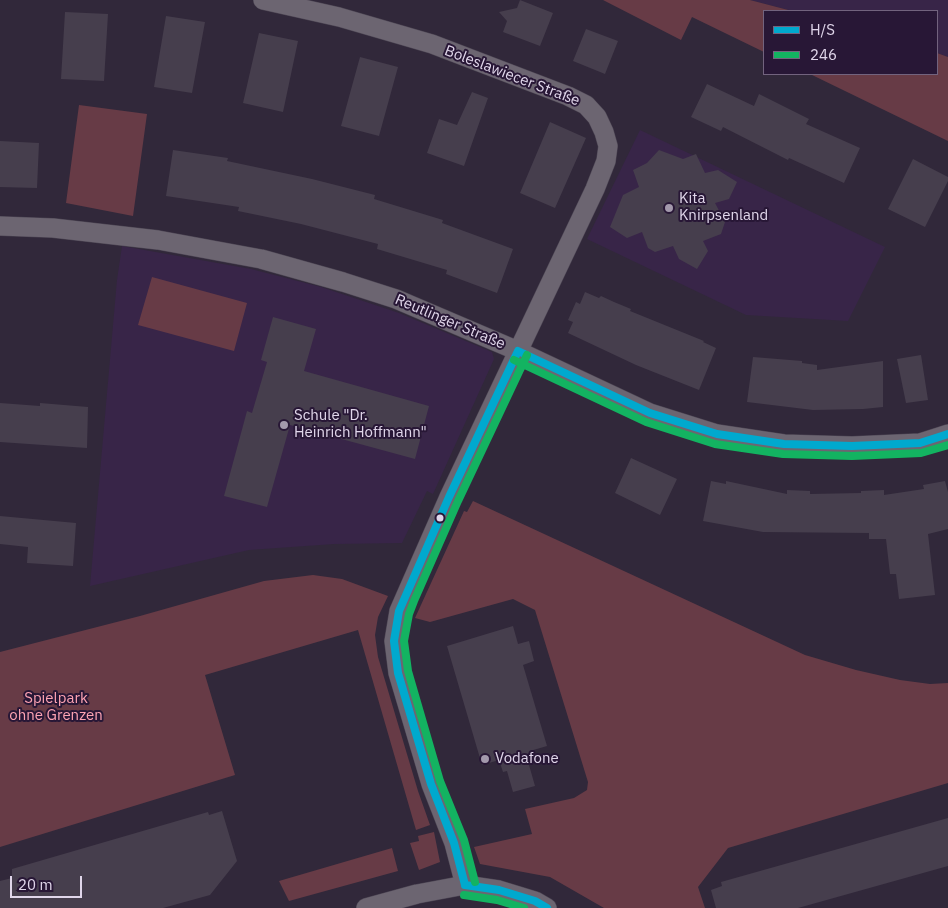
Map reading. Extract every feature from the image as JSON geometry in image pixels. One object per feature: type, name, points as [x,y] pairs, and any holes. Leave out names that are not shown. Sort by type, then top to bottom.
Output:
[{"type":"street","name":"Boleslawiecer Straße","points":[[263,0],[338,16],[432,44],[568,96],[586,105],[597,117],[608,146],[606,161],[595,189],[449,497],[399,611],[394,641],[398,673],[431,784],[454,844],[465,885]]},
{"type":"street","name":"Reutlinger Straße","points":[[0,226],[53,228],[158,240],[261,259],[342,282],[396,299],[518,351],[650,413],[717,434],[784,444],[852,446],[920,443],[948,434]]},
{"type":"street","points":[[366,908],[417,894],[465,885],[499,890],[534,901],[547,908]]},
{"type":"shaded area","points":[[750,0],[948,0],[948,57],[938,53],[938,10],[788,10]]},
{"type":"shaded area","points":[[640,130],[885,247],[848,321],[746,315],[587,239]]},
{"type":"shaded area","name":"Schule \"Dr. Heinrich Hoffmann\"","points":[[122,246],[251,269],[321,287],[399,313],[492,352],[494,359],[433,494],[427,491],[402,543],[334,544],[249,550],[90,586],[117,280]]},
{"type":"green space","points":[[603,0],[750,0],[788,10],[763,10],[763,52],[692,17],[681,40]]},
{"type":"green space","points":[[938,53],[948,57],[948,141],[812,75],[938,75]]},
{"type":"green space","points":[[79,105],[147,114],[133,216],[66,203]]},
{"type":"green space","points":[[152,277],[247,303],[234,351],[138,325]]},
{"type":"green space","points":[[473,501],[805,655],[856,670],[900,680],[930,684],[948,683],[948,783],[728,848],[698,887],[705,908],[604,908],[550,877],[480,864],[474,847],[532,834],[525,809],[574,798],[587,790],[588,782],[535,610],[513,599],[430,622],[415,618],[464,511],[467,512]]},
{"type":"green space","name":"Spielpark ohne Grenzen","points":[[313,575],[342,579],[388,596],[378,617],[375,635],[378,657],[430,825],[416,830],[358,630],[205,675],[235,775],[0,847],[0,652],[140,616],[264,581]]},
{"type":"green space","points":[[434,832],[440,862],[419,870],[410,843],[419,841],[418,836]]},
{"type":"green space","points":[[392,848],[398,871],[289,901],[279,881]]},
{"type":"building","points":[[520,0],[553,13],[540,46],[503,32],[507,21],[499,12],[517,8]]},
{"type":"building","points":[[65,12],[108,14],[104,81],[61,79]]},
{"type":"building","points":[[166,16],[205,22],[192,93],[154,87]]},
{"type":"building","points":[[586,29],[618,41],[605,74],[573,61]]},
{"type":"building","points":[[259,33],[298,41],[283,112],[243,103]]},
{"type":"building","points":[[360,57],[398,67],[379,136],[341,126]]},
{"type":"building","points":[[707,84],[754,106],[759,94],[809,119],[806,124],[860,148],[844,183],[789,158],[788,160],[723,127],[721,131],[691,117]]},
{"type":"building","points":[[472,92],[488,98],[464,166],[427,153],[439,119],[457,125]]},
{"type":"building","points":[[550,122],[586,138],[555,208],[520,193]]},
{"type":"building","points":[[0,141],[39,143],[37,188],[0,187]]},
{"type":"building","points":[[173,150],[228,158],[227,161],[375,195],[374,199],[443,220],[442,223],[513,249],[497,293],[446,274],[447,270],[377,249],[378,244],[301,224],[238,211],[239,207],[166,196]]},
{"type":"building","name":"Kita Knirpsenland","points":[[659,150],[683,159],[696,154],[705,173],[718,170],[737,182],[729,199],[715,203],[725,222],[721,234],[703,241],[708,251],[697,269],[679,259],[673,246],[655,252],[648,248],[642,232],[627,238],[610,227],[623,195],[639,187],[633,170],[647,163]]},
{"type":"building","points":[[913,159],[948,177],[948,181],[925,227],[888,209]]},
{"type":"building","points":[[585,292],[599,298],[601,296],[631,309],[630,311],[704,341],[716,348],[699,390],[636,365],[568,333],[573,322],[568,320],[576,302],[580,304]]},
{"type":"building","points":[[273,317],[316,329],[304,371],[429,406],[415,459],[290,425],[267,507],[224,496],[247,411],[252,413],[267,362],[261,360]]},
{"type":"building","points":[[921,355],[928,400],[906,403],[897,359]]},
{"type":"building","points":[[753,357],[802,361],[802,363],[817,365],[817,370],[883,361],[883,407],[813,410],[747,402]]},
{"type":"building","points":[[0,403],[40,406],[40,403],[88,407],[87,448],[0,442]]},
{"type":"building","points":[[631,458],[677,479],[660,515],[615,493]]},
{"type":"building","points":[[711,481],[726,484],[726,481],[787,494],[787,490],[810,491],[810,494],[861,493],[861,491],[884,490],[884,495],[924,489],[923,485],[945,481],[948,492],[948,529],[928,534],[935,595],[899,599],[896,574],[890,574],[886,539],[869,539],[869,533],[763,532],[703,521]]},
{"type":"building","points":[[0,516],[76,523],[73,566],[27,563],[28,547],[0,544]]},
{"type":"building","points":[[513,626],[518,644],[529,641],[534,661],[523,665],[547,746],[530,751],[534,763],[529,765],[535,786],[513,792],[507,771],[503,772],[499,760],[482,765],[447,646]]},
{"type":"building","points":[[222,811],[237,861],[210,895],[163,908],[0,908],[0,881],[12,878],[12,869],[208,812],[209,815]]},
{"type":"building","points":[[948,818],[948,866],[798,908],[716,908],[711,890],[722,886],[721,882]]},
{"type":"transit line","name":"H/S","points":[[518,351],[650,413],[717,434],[784,444],[852,446],[920,443],[948,434]]},
{"type":"transit line","name":"H/S","points":[[465,885],[454,843],[431,784],[398,673],[394,641],[399,611],[449,497],[518,351]]},
{"type":"transit line","name":"246","points":[[475,882],[464,840],[440,781],[408,671],[404,641],[409,614],[414,601],[458,501],[527,355]]},
{"type":"transit line","name":"246","points":[[514,360],[646,422],[715,444],[783,454],[852,456],[921,453],[948,445]]},
{"type":"transit line","name":"H/S","points":[[465,885],[499,890],[535,901],[547,908]]},
{"type":"transit line","name":"246","points":[[464,895],[497,900],[524,908]]},
{"type":"place","name":"Kita Knirpsenland","points":[[669,208]]},
{"type":"place","name":"Schule \"Dr. Heinrich Hoffmann\"","points":[[284,425]]},
{"type":"place","name":"Vodafone","points":[[485,759]]}]
